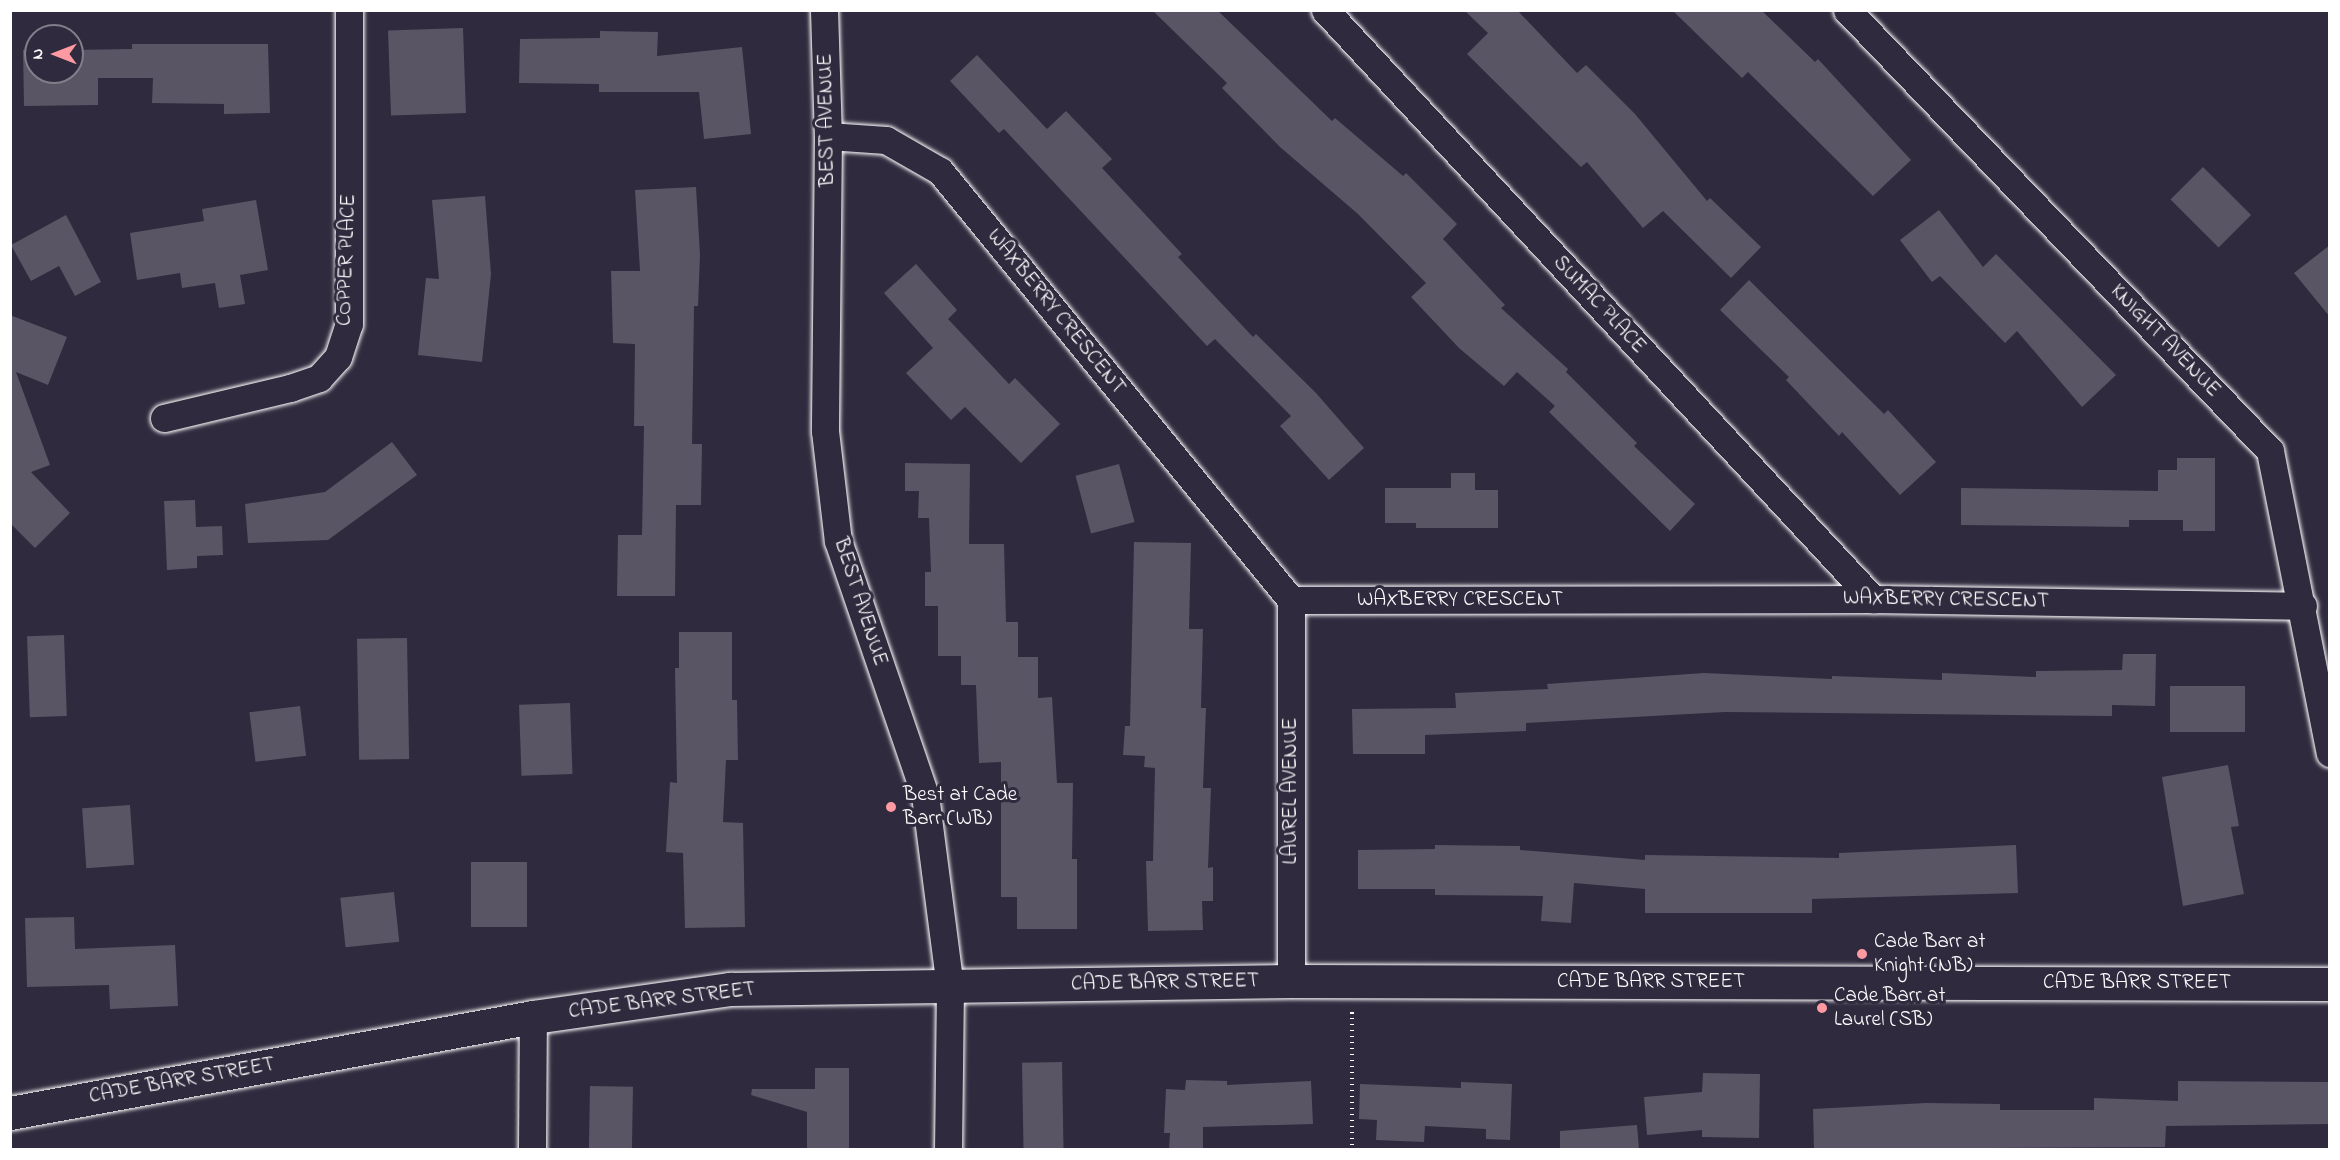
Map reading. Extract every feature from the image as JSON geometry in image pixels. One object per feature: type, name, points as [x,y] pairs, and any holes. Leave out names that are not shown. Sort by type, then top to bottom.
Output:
[{"type":"street","name":"COPPER PLACE","points":[[164,418],[290,388],[319,378],[338,357],[349,324],[349,10]]},
{"type":"street","name":"BEST AVENUE","points":[[824,10],[828,136],[825,431],[838,541],[925,795],[950,987],[948,1149]]},
{"type":"street","name":"SUMAC PLACE","points":[[1325,10],[1873,599]]},
{"type":"street","name":"KNIGHT AVENUE","points":[[1847,10],[2270,451],[2330,753]]},
{"type":"street","name":"WAXBERRY CRESCENT","points":[[828,136],[886,140],[940,171],[1291,600],[1873,599],[2302,606]]},
{"type":"street","name":"LAUREL AVENUE","points":[[1291,600],[1291,981]]},
{"type":"street","name":"CADE BARR STREET","points":[[10,1113],[533,1017],[730,990],[1291,981],[2330,984]]},
{"type":"street","points":[[532,1149],[533,1017]]},
{"type":"path","points":[[1352,981],[1352,1149]]},
{"type":"building","points":[[1152,10],[1217,10],[1332,121],[1335,118],[1403,176],[1406,173],[1457,224],[1443,239],[1505,305],[1501,308],[1568,369],[1566,372],[1637,443],[1634,446],[1695,504],[1670,531],[1549,412],[1555,406],[1517,372],[1504,386],[1459,348],[1411,297],[1426,283],[1358,214],[1280,147],[1222,88],[1227,83]]},
{"type":"building","points":[[1464,10],[1517,10],[1577,73],[1586,65],[1635,114],[1707,201],[1710,198],[1761,247],[1731,278],[1663,211],[1643,228],[1587,162],[1581,167],[1467,54],[1488,33]]},
{"type":"building","points":[[1672,10],[1761,10],[1815,62],[1818,59],[1911,160],[1873,196],[1748,72],[1742,78]]},
{"type":"building","points":[[463,28],[466,113],[391,116],[388,31]]},
{"type":"building","points":[[600,31],[658,32],[657,56],[742,47],[751,134],[704,139],[699,92],[599,92],[599,84],[519,83],[520,39],[600,38]]},
{"type":"building","points":[[132,44],[268,44],[270,113],[224,114],[224,104],[152,103],[153,78],[98,78],[98,105],[24,106],[23,50],[24,84],[84,84],[84,50],[132,49]]},
{"type":"building","points":[[977,55],[1047,129],[1066,111],[1112,159],[1102,168],[1182,254],[1178,257],[1253,337],[1256,334],[1316,393],[1364,448],[1329,480],[1280,426],[1291,416],[1215,339],[1207,346],[1004,129],[999,133],[950,81]]},
{"type":"building","points":[[2203,167],[2251,215],[2219,248],[2170,200]]},
{"type":"building","points":[[696,187],[700,255],[698,306],[694,306],[692,444],[702,444],[701,505],[676,505],[675,596],[617,596],[618,535],[642,535],[644,426],[634,426],[635,344],[613,343],[611,271],[640,271],[635,190]]},
{"type":"building","points":[[485,196],[491,274],[482,362],[418,355],[426,278],[439,279],[432,200]]},
{"type":"building","points":[[256,200],[268,270],[240,275],[245,304],[219,308],[215,283],[182,288],[180,273],[137,280],[130,233],[204,221],[202,209]]},
{"type":"building","points":[[1939,210],[1983,267],[1996,254],[2116,375],[2082,407],[2017,331],[2005,343],[1940,276],[1932,282],[1900,240]]},
{"type":"building","points":[[66,215],[101,282],[75,296],[59,266],[31,281],[11,245]]},
{"type":"building","points":[[2330,245],[2330,317],[2294,273]]},
{"type":"building","points":[[916,264],[957,310],[948,319],[1009,384],[1015,378],[1060,424],[1021,463],[965,407],[951,420],[906,373],[933,348],[884,293]]},
{"type":"building","points":[[1749,280],[1884,414],[1888,410],[1936,462],[1900,495],[1842,432],[1839,436],[1786,380],[1789,377],[1720,310]]},
{"type":"building","points":[[10,315],[67,337],[48,385],[16,372],[50,465],[31,472],[70,513],[35,548],[10,523]]},
{"type":"building","points":[[392,442],[417,475],[328,540],[248,543],[245,504],[325,492]]},
{"type":"building","points":[[2177,458],[2215,458],[2215,531],[2183,531],[2183,520],[2129,520],[2129,527],[1961,525],[1961,488],[2158,491],[2158,470],[2177,470]]},
{"type":"building","points":[[905,463],[970,464],[969,544],[1004,544],[1006,622],[1018,622],[1018,657],[1038,657],[1038,698],[1052,697],[1057,783],[1073,783],[1072,859],[1077,859],[1077,929],[1017,929],[1017,897],[1001,897],[1001,762],[979,763],[976,685],[961,685],[961,656],[938,656],[938,606],[925,606],[925,572],[931,572],[929,518],[918,518],[919,491],[905,491]]},
{"type":"building","points":[[1119,464],[1135,522],[1091,534],[1076,476]]},
{"type":"building","points":[[1451,473],[1475,473],[1475,490],[1498,490],[1498,528],[1416,528],[1416,523],[1385,523],[1385,488],[1451,488]]},
{"type":"building","points":[[195,500],[196,527],[222,526],[223,555],[197,556],[197,568],[167,570],[164,501]]},
{"type":"building","points":[[1134,542],[1191,543],[1189,629],[1203,629],[1201,708],[1206,708],[1203,788],[1211,788],[1208,868],[1213,867],[1213,901],[1202,901],[1203,930],[1148,931],[1146,861],[1153,861],[1155,768],[1144,767],[1145,756],[1123,755],[1125,726],[1130,726]]},
{"type":"building","points":[[679,632],[732,632],[732,700],[737,700],[738,760],[726,760],[723,822],[743,823],[745,927],[685,928],[683,853],[666,852],[670,782],[677,783],[675,668],[679,668]]},
{"type":"building","points":[[64,635],[67,716],[30,717],[27,636]]},
{"type":"building","points":[[407,638],[409,759],[359,760],[357,639]]},
{"type":"building","points":[[2123,654],[2156,654],[2155,706],[2112,705],[2112,716],[1725,712],[1526,723],[1526,731],[1425,735],[1425,754],[1353,754],[1352,709],[1456,708],[1455,693],[1548,689],[1547,684],[1704,673],[1832,679],[1832,676],[1942,680],[1942,673],[2036,677],[2036,671],[2122,670]]},
{"type":"building","points":[[2170,686],[2245,686],[2245,732],[2170,732]]},
{"type":"building","points":[[570,703],[572,774],[522,776],[519,705]]},
{"type":"building","points":[[300,706],[306,756],[255,762],[249,712]]},
{"type":"building","points":[[2228,765],[2239,826],[2231,827],[2244,894],[2183,906],[2162,777]]},
{"type":"building","points":[[130,805],[134,865],[86,868],[82,808]]},
{"type":"building","points":[[1435,845],[1520,846],[1520,850],[1645,860],[1645,855],[1839,858],[1839,853],[2016,845],[2018,893],[1812,899],[1812,913],[1645,913],[1645,889],[1574,883],[1571,923],[1541,921],[1543,896],[1435,895],[1435,889],[1358,889],[1358,850],[1435,849]]},
{"type":"building","points":[[471,862],[527,862],[527,927],[471,927]]},
{"type":"building","points":[[394,892],[399,942],[346,947],[340,898]]},
{"type":"building","points":[[74,917],[75,949],[175,945],[178,1006],[110,1009],[109,985],[27,987],[25,918]]},
{"type":"building","points":[[1062,1062],[1064,1149],[1024,1150],[1022,1063]]},
{"type":"building","points":[[815,1068],[849,1068],[849,1149],[807,1149],[807,1112],[751,1095],[752,1089],[815,1089]]},
{"type":"building","points":[[1703,1073],[1760,1074],[1759,1138],[1702,1137],[1702,1130],[1647,1135],[1644,1097],[1702,1092]]},
{"type":"building","points":[[1186,1080],[1227,1081],[1227,1085],[1311,1081],[1313,1124],[1203,1127],[1203,1149],[1169,1149],[1170,1133],[1164,1133],[1166,1089],[1185,1090]]},
{"type":"building","points":[[2178,1081],[2330,1082],[2330,1124],[2166,1126],[2165,1147],[1814,1149],[1813,1109],[1926,1103],[2000,1104],[2000,1110],[2094,1110],[2094,1098],[2178,1101]]},
{"type":"building","points":[[1461,1082],[1512,1084],[1510,1140],[1486,1139],[1486,1129],[1425,1126],[1424,1142],[1376,1140],[1377,1120],[1359,1119],[1360,1084],[1461,1088]]},
{"type":"building","points":[[590,1086],[633,1087],[632,1150],[589,1149]]},
{"type":"building","points":[[1637,1125],[1639,1149],[1560,1149],[1560,1131]]},
{"type":"place","name":"Best at Cade Barr (WB)","points":[[891,807]]},
{"type":"place","name":"Cade Barr at Knight (NB)","points":[[1862,954]]},
{"type":"place","name":"Cade Barr at Laurel (SB)","points":[[1822,1008]]}]
